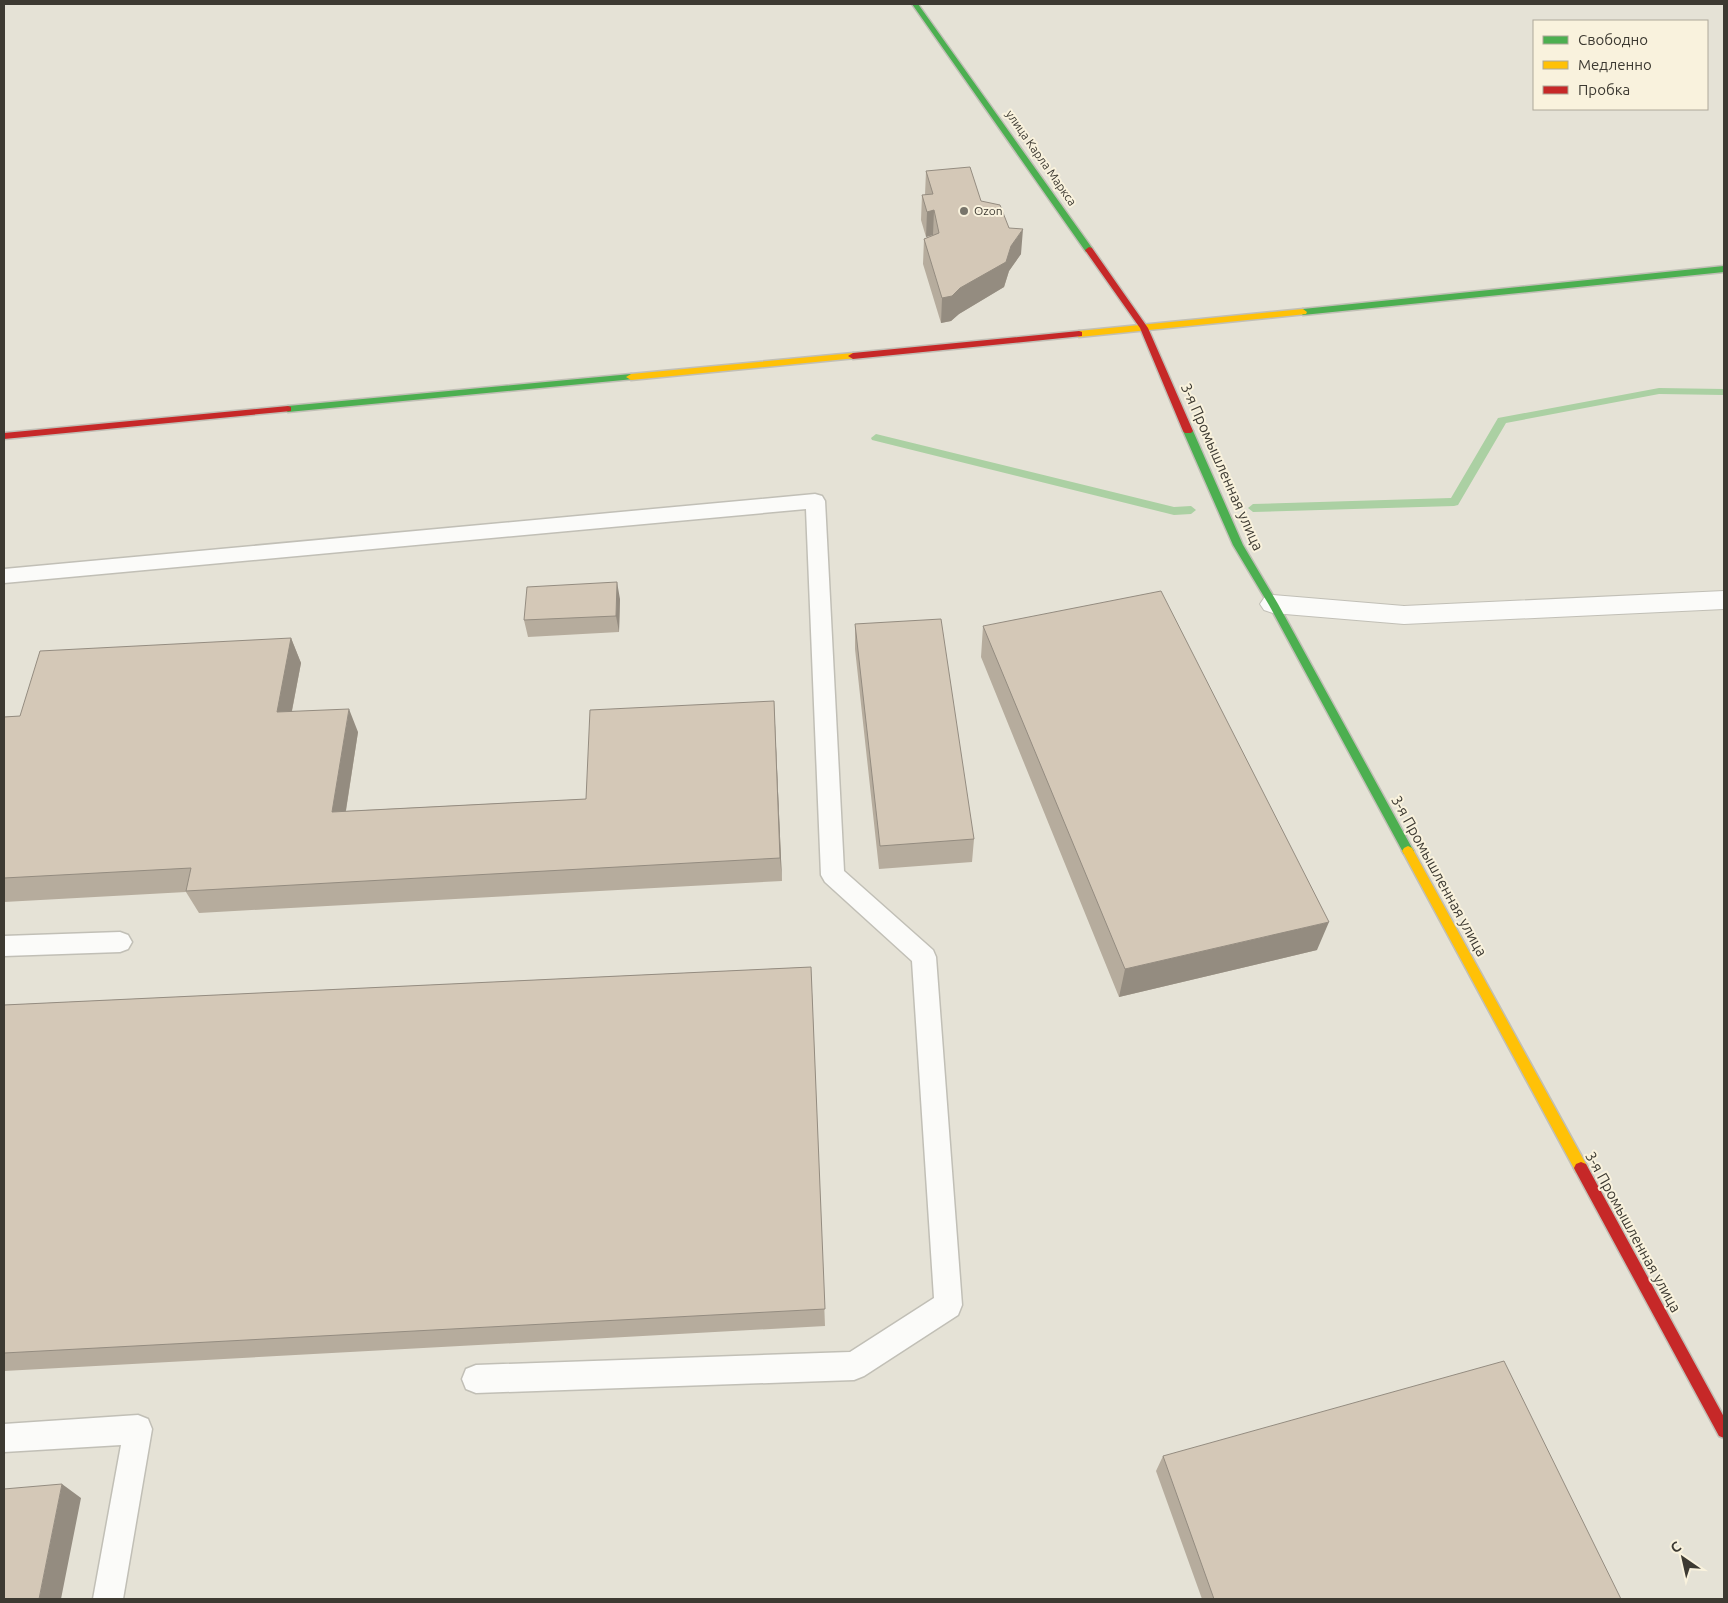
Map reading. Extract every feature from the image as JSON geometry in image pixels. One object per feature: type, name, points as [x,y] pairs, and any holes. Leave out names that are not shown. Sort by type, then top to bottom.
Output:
[{"type":"street","name":"улица Карла Маркса","points":[[916,4],[1144,328]]},
{"type":"street","points":[[4,436],[1144,328],[1724,269]]},
{"type":"street","name":"3-я Промышленная улица","points":[[1144,328],[1238,545],[1273,604],[1724,1431]]},
{"type":"street","points":[[1273,604],[1404,615],[1724,600]]},
{"type":"lane","points":[[4,576],[815,501],[832,875],[924,957],[948,1304],[854,1366],[476,1379]]},
{"type":"lane","points":[[4,946],[120,942]]},
{"type":"lane","points":[[4,1438],[138,1429],[108,1599]]},
{"type":"building","points":[[970,167],[981,201],[1000,205],[1009,228],[1023,229],[1011,246],[1006,262],[960,288],[952,296],[942,298],[924,239],[939,233],[934,210],[927,212],[922,195],[933,194],[926,171]]},
{"type":"building","points":[[617,582],[616,616],[524,620],[527,587]]},
{"type":"building","points":[[1161,591],[1329,922],[1125,969],[983,626]]},
{"type":"building","points":[[941,619],[974,839],[880,846],[855,624]]},
{"type":"building","points":[[291,638],[277,712],[349,709],[332,812],[586,799],[590,710],[774,701],[780,858],[186,891],[191,868],[4,878],[4,717],[20,716],[40,651]]},
{"type":"building","points":[[811,967],[825,1309],[4,1353],[4,1005]]},
{"type":"building","points":[[1504,1361],[1621,1599],[1214,1599],[1163,1456]]},
{"type":"building","points":[[62,1484],[39,1599],[4,1599],[4,1489]]},
{"type":"waterway","points":[[1253,508],[1454,502],[1502,420],[1659,391],[1724,392]]},
{"type":"waterway","points":[[876,438],[1174,511],[1191,510]]},
{"type":"traffic: fast","points":[[915,4],[1089,250]]},
{"type":"traffic: fast","points":[[1303,312],[1724,269]]},
{"type":"traffic: fast","points":[[288,409],[631,377]]},
{"type":"traffic: fast","points":[[1188,431],[1238,545],[1273,604],[1408,851]]},
{"type":"traffic: slow","points":[[1079,334],[1303,312]]},
{"type":"traffic: slow","points":[[631,377],[853,356]]},
{"type":"traffic: slow","points":[[1408,851],[1581,1168]]},
{"type":"traffic: jam","points":[[1089,250],[1144,328],[1188,431]]},
{"type":"traffic: jam","points":[[853,356],[1079,334]]},
{"type":"traffic: jam","points":[[4,436],[288,409]]},
{"type":"traffic: jam","points":[[1581,1168],[1724,1431]]},
{"type":"place","name":"Ozon","points":[[964,211]]}]
